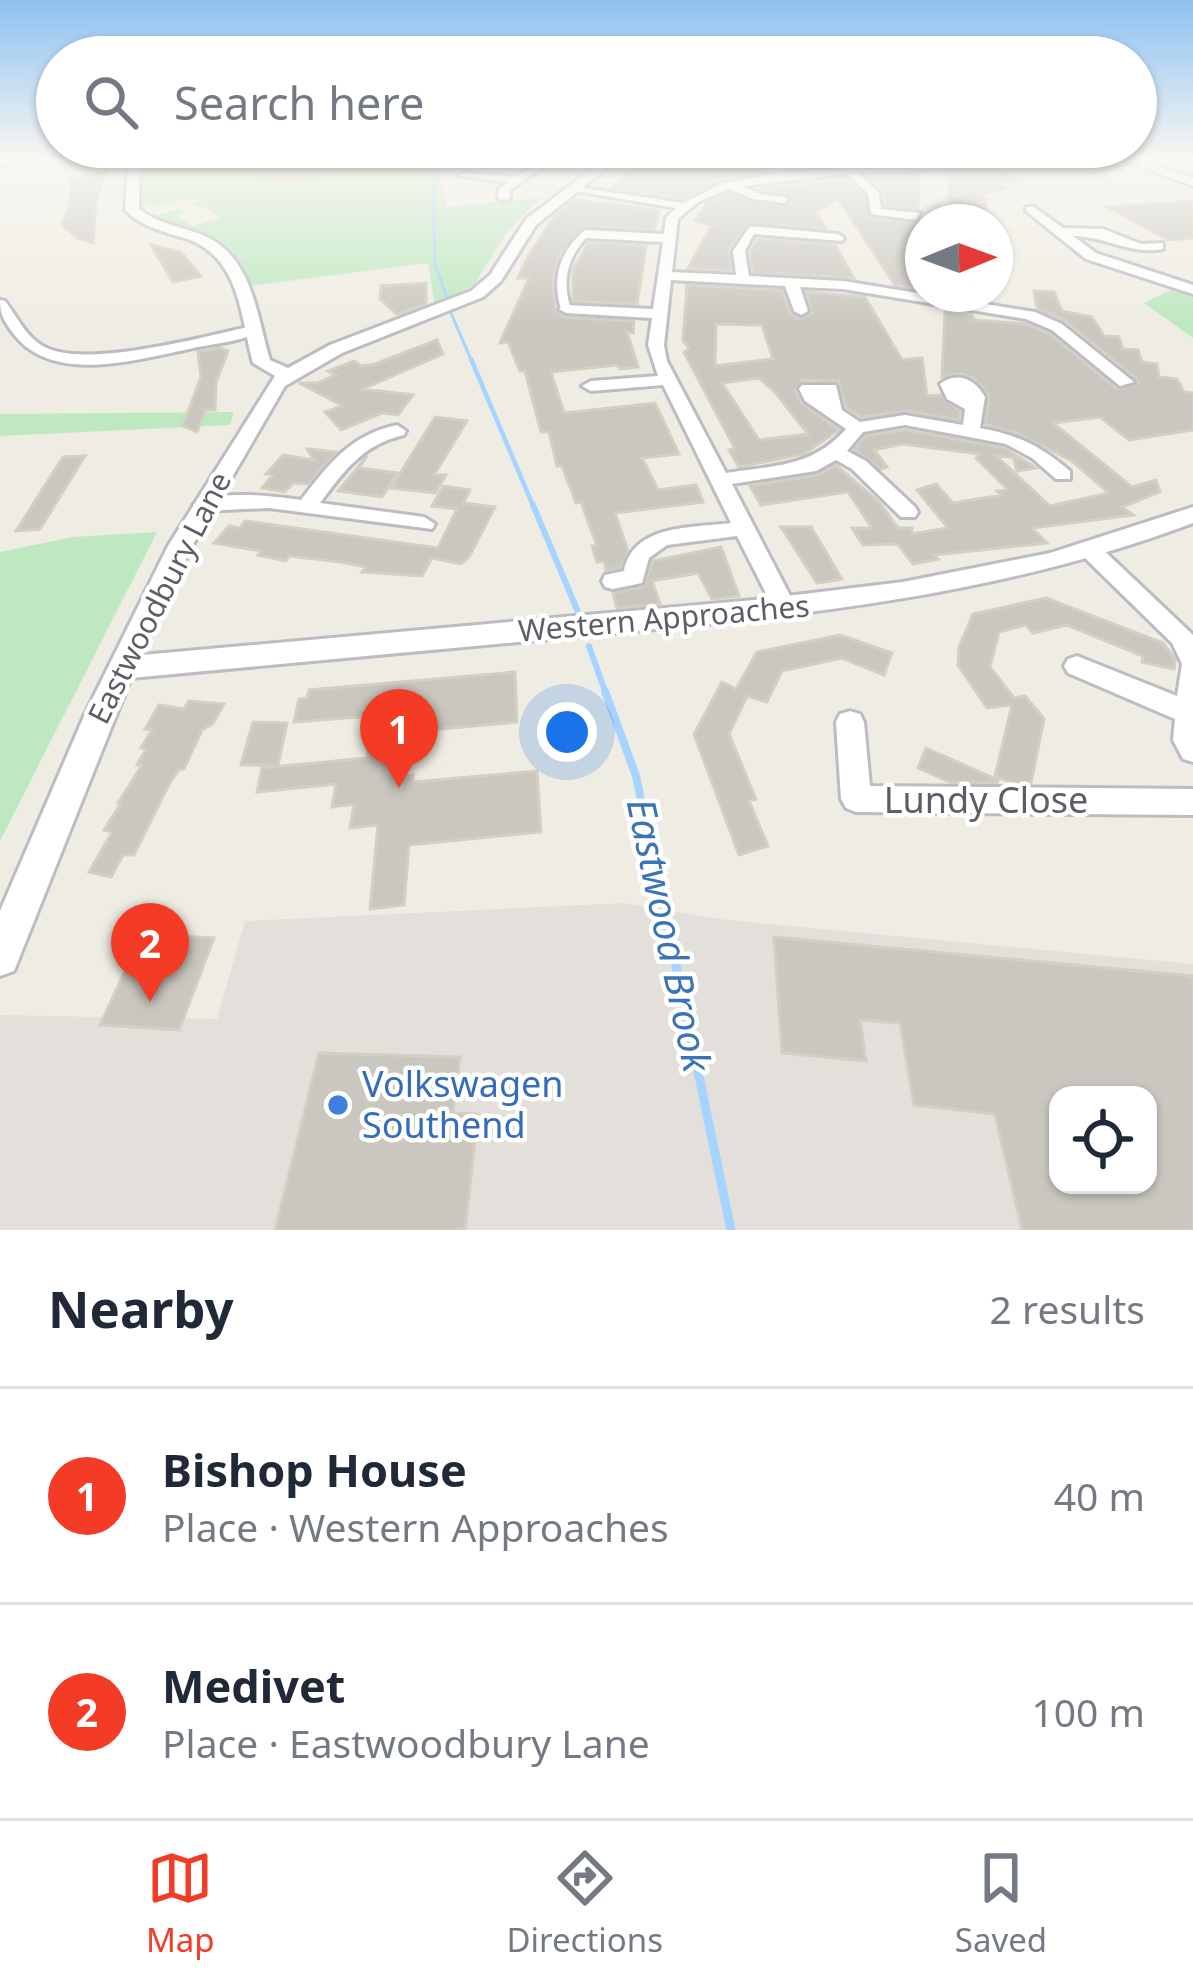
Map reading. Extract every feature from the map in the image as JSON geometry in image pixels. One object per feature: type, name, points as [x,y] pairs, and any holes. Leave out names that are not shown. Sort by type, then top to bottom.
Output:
[{"type":"street","points":[[138,213],[152,224],[204,239],[226,252],[242,287],[264,367],[285,374],[484,290],[541,213]]},
{"type":"street","points":[[676,213],[667,238],[656,352],[785,609]]},
{"type":"street","points":[[1036,213],[1098,260],[1193,290]]},
{"type":"street","points":[[743,280],[740,251],[750,230],[838,238]]},
{"type":"street","points":[[1056,232],[1103,233],[1140,248],[1158,246]]},
{"type":"street","points":[[660,314],[566,309],[558,287],[573,244],[586,234],[667,238]]},
{"type":"street","points":[[1168,281],[1186,271]]},
{"type":"street","points":[[664,276],[905,293]]},
{"type":"street","points":[[791,282],[801,311]]},
{"type":"street","points":[[0,304],[35,349],[61,357],[103,357],[253,332]]},
{"type":"street","points":[[1013,309],[1048,322],[1126,382]]},
{"type":"street","name":"Eastwoodbury Lane","points":[[0,957],[124,668],[203,505],[285,374]]},
{"type":"street","points":[[591,386],[667,380]]},
{"type":"street","points":[[970,430],[974,407]]},
{"type":"street","points":[[833,412],[857,428]]},
{"type":"street","points":[[720,480],[806,468],[836,452],[857,428],[905,420],[1021,443],[1063,476]]},
{"type":"street","points":[[307,506],[354,447],[370,436],[397,431]]},
{"type":"street","points":[[836,452],[859,465],[908,512]]},
{"type":"street","points":[[203,505],[269,502],[402,510],[424,524]]},
{"type":"street","name":"Western Approaches","points":[[124,668],[785,609],[937,587],[1090,550],[1193,515]]},
{"type":"street","points":[[613,581],[634,577],[638,555],[654,542],[742,528]]},
{"type":"street","points":[[1090,550],[1182,637],[1193,664],[1187,740],[1193,750]]},
{"type":"street","points":[[1077,666],[1189,712]]},
{"type":"street","name":"Lundy Close","points":[[850,722],[856,799],[1193,802]]},
{"type":"street","name":"Eastwoodbury Lane","points":[[0,920],[52,831]]},
{"type":"shaded area","points":[[623,903],[728,920],[1193,964],[1193,1230],[0,1230],[0,1015],[217,1019],[245,921]]},
{"type":"green space","points":[[180,213],[176,215],[192,226],[220,218],[213,213],[526,213],[507,232],[474,285],[435,306],[428,263],[249,286],[233,252],[156,216]]},
{"type":"green space","points":[[1181,285],[1193,290],[1193,338],[1144,303]]},
{"type":"green space","points":[[234,412],[230,425],[0,436],[0,414]]},
{"type":"green space","points":[[157,532],[0,841],[0,552],[73,537]]},
{"type":"building","points":[[67,213],[95,213],[93,243],[78,238],[62,225]]},
{"type":"building","points":[[658,213],[654,229],[584,226],[559,255],[553,277],[555,311],[566,317],[634,321],[633,333],[627,332],[638,367],[551,372],[564,413],[655,403],[679,454],[642,458],[658,490],[696,485],[703,502],[615,513],[628,551],[621,567],[606,570],[604,561],[597,562],[592,546],[597,546],[581,502],[576,503],[562,466],[557,466],[549,432],[541,432],[525,371],[520,371],[508,342],[500,343],[529,278],[518,278],[554,217]]},
{"type":"building","points":[[700,213],[817,213],[825,228],[750,222],[729,248],[731,270],[688,268],[712,225],[695,221]]},
{"type":"building","points":[[848,213],[905,222],[905,287],[895,285]]},
{"type":"building","points":[[1120,213],[1193,213],[1193,238],[1168,240]]},
{"type":"building","points":[[757,239],[835,245],[854,278],[753,272],[750,252]]},
{"type":"building","points":[[588,243],[646,246],[637,304],[573,301],[573,270]]},
{"type":"building","points":[[151,245],[181,252],[201,276],[173,282]]},
{"type":"building","points":[[426,283],[426,303],[403,312],[397,314],[380,299],[381,286]]},
{"type":"building","points":[[687,285],[782,290],[790,313],[799,319],[812,313],[806,292],[865,297],[902,360],[922,358],[927,396],[940,395],[960,411],[959,420],[906,411],[861,417],[846,407],[839,381],[802,380],[795,391],[801,403],[839,430],[804,454],[739,467],[729,450],[735,449],[684,352],[689,349],[683,340]],"holes":[[[716,324],[762,325],[773,359],[715,366]],[[759,378],[775,392],[808,434],[759,440],[722,383]]]},
{"type":"building","points":[[1034,291],[1054,292],[1062,311],[1092,317],[1104,336],[1119,337],[1123,349],[1138,350],[1142,362],[1157,364],[1159,377],[1177,379],[1184,392],[1193,393],[1193,430],[1129,440],[1100,417],[1053,423],[1132,487],[1156,480],[1160,492],[1122,507],[1133,515],[1032,528],[1047,543],[934,555],[938,559],[913,564],[898,544],[863,545],[852,528],[872,528],[848,492],[761,505],[750,486],[817,475],[836,465],[879,502],[898,528],[912,528],[912,534],[948,528],[917,490],[936,484],[953,503],[1002,495],[997,491],[1007,489],[976,458],[980,454],[902,444],[874,450],[887,467],[881,469],[854,450],[865,436],[905,430],[1004,448],[1036,468],[1017,471],[1014,460],[1019,458],[995,455],[1050,506],[1109,493],[1072,461],[1019,434],[985,424],[989,395],[974,378],[959,373],[942,377],[945,312],[958,312],[971,314],[975,320],[1027,324],[1050,334],[1117,389],[1138,384],[1065,320],[1037,308]]},
{"type":"building","points":[[437,340],[443,354],[363,389],[413,395],[398,415],[382,413],[341,430],[325,412],[343,406],[299,383],[317,383],[335,375],[328,371],[354,361],[361,366],[375,364]]},
{"type":"building","points":[[228,351],[216,382],[215,410],[205,410],[197,432],[183,426],[201,377],[198,352]]},
{"type":"building","points":[[435,417],[467,421],[434,475],[446,475],[435,493],[391,488]]},
{"type":"building","points":[[307,449],[336,452],[308,484],[293,483],[285,492],[262,488],[273,475],[266,474],[283,455],[314,460]]},
{"type":"building","points":[[85,456],[40,529],[16,531],[63,457]]},
{"type":"building","points":[[367,456],[359,468],[397,473],[382,497],[338,491]]},
{"type":"building","points":[[443,486],[470,490],[463,503],[495,507],[469,557],[461,564],[432,558],[422,576],[362,572],[366,567],[289,556],[286,561],[258,555],[261,551],[214,543],[229,526],[240,528],[245,521],[438,548],[457,509],[432,506]]},
{"type":"building","points":[[781,527],[811,527],[842,579],[817,583]]},
{"type":"building","points":[[721,547],[739,596],[712,599],[698,573],[652,581],[660,604],[617,608],[613,593],[643,587],[653,561]]},
{"type":"building","points":[[1046,598],[1163,643],[1175,659],[1174,669],[1142,662],[1143,656],[1067,625],[1033,633],[1026,625],[999,632],[990,667],[1014,698],[1025,696],[1044,719],[1031,783],[1013,783],[995,776],[1012,705],[987,708],[958,665],[959,647],[973,614]]},
{"type":"building","points":[[840,635],[892,653],[884,675],[842,658],[782,671],[767,702],[747,696],[729,734],[756,799],[749,801],[768,846],[739,855],[694,734],[722,682],[736,689],[757,652]]},
{"type":"building","points":[[515,672],[517,722],[398,733],[394,777],[413,775],[413,782],[537,771],[541,832],[409,845],[404,905],[370,909],[378,825],[350,828],[354,804],[332,807],[336,784],[257,792],[262,768],[367,758],[372,716],[294,722],[299,699],[307,698],[309,690]]},
{"type":"building","points":[[189,701],[224,704],[213,724],[202,730],[184,769],[179,769],[167,788],[134,855],[123,855],[111,877],[89,872],[112,832],[104,830],[142,765],[137,765],[146,749],[141,748],[152,730],[145,729],[159,705],[184,709]]},
{"type":"building","points":[[253,722],[287,723],[278,765],[241,765]]},
{"type":"building","points":[[926,748],[997,783],[950,782],[918,768]]},
{"type":"building","points":[[142,934],[214,938],[179,1030],[100,1025]]},
{"type":"building","points":[[774,937],[1193,976],[1193,1230],[1022,1230],[995,1114],[914,1105],[900,1023],[860,1020],[866,1061],[782,1053]]},
{"type":"building","points":[[319,1053],[460,1057],[453,1113],[478,1114],[465,1230],[275,1230]]},
{"type":"waterway","name":"Eastwood Brook","points":[[433,213],[435,264],[448,301]]},
{"type":"waterway","name":"Eastwood Brook","points":[[451,313],[472,362]]},
{"type":"waterway","name":"Eastwood Brook","points":[[471,359],[534,508]]},
{"type":"waterway","name":"Eastwood Brook","points":[[533,505],[578,612]]},
{"type":"waterway","name":"Eastwood Brook","points":[[589,646],[606,694]]},
{"type":"waterway","name":"Eastwood Brook","points":[[605,691],[636,776],[668,930]]},
{"type":"waterway","name":"Eastwood Brook","points":[[668,927],[731,1230]]},
{"type":"place","name":"Bishop House","points":[[399,788]]},
{"type":"place","name":"Medivet","points":[[150,1002]]},
{"type":"place","name":"Volkswagen Southend","points":[[338,1105]]}]
